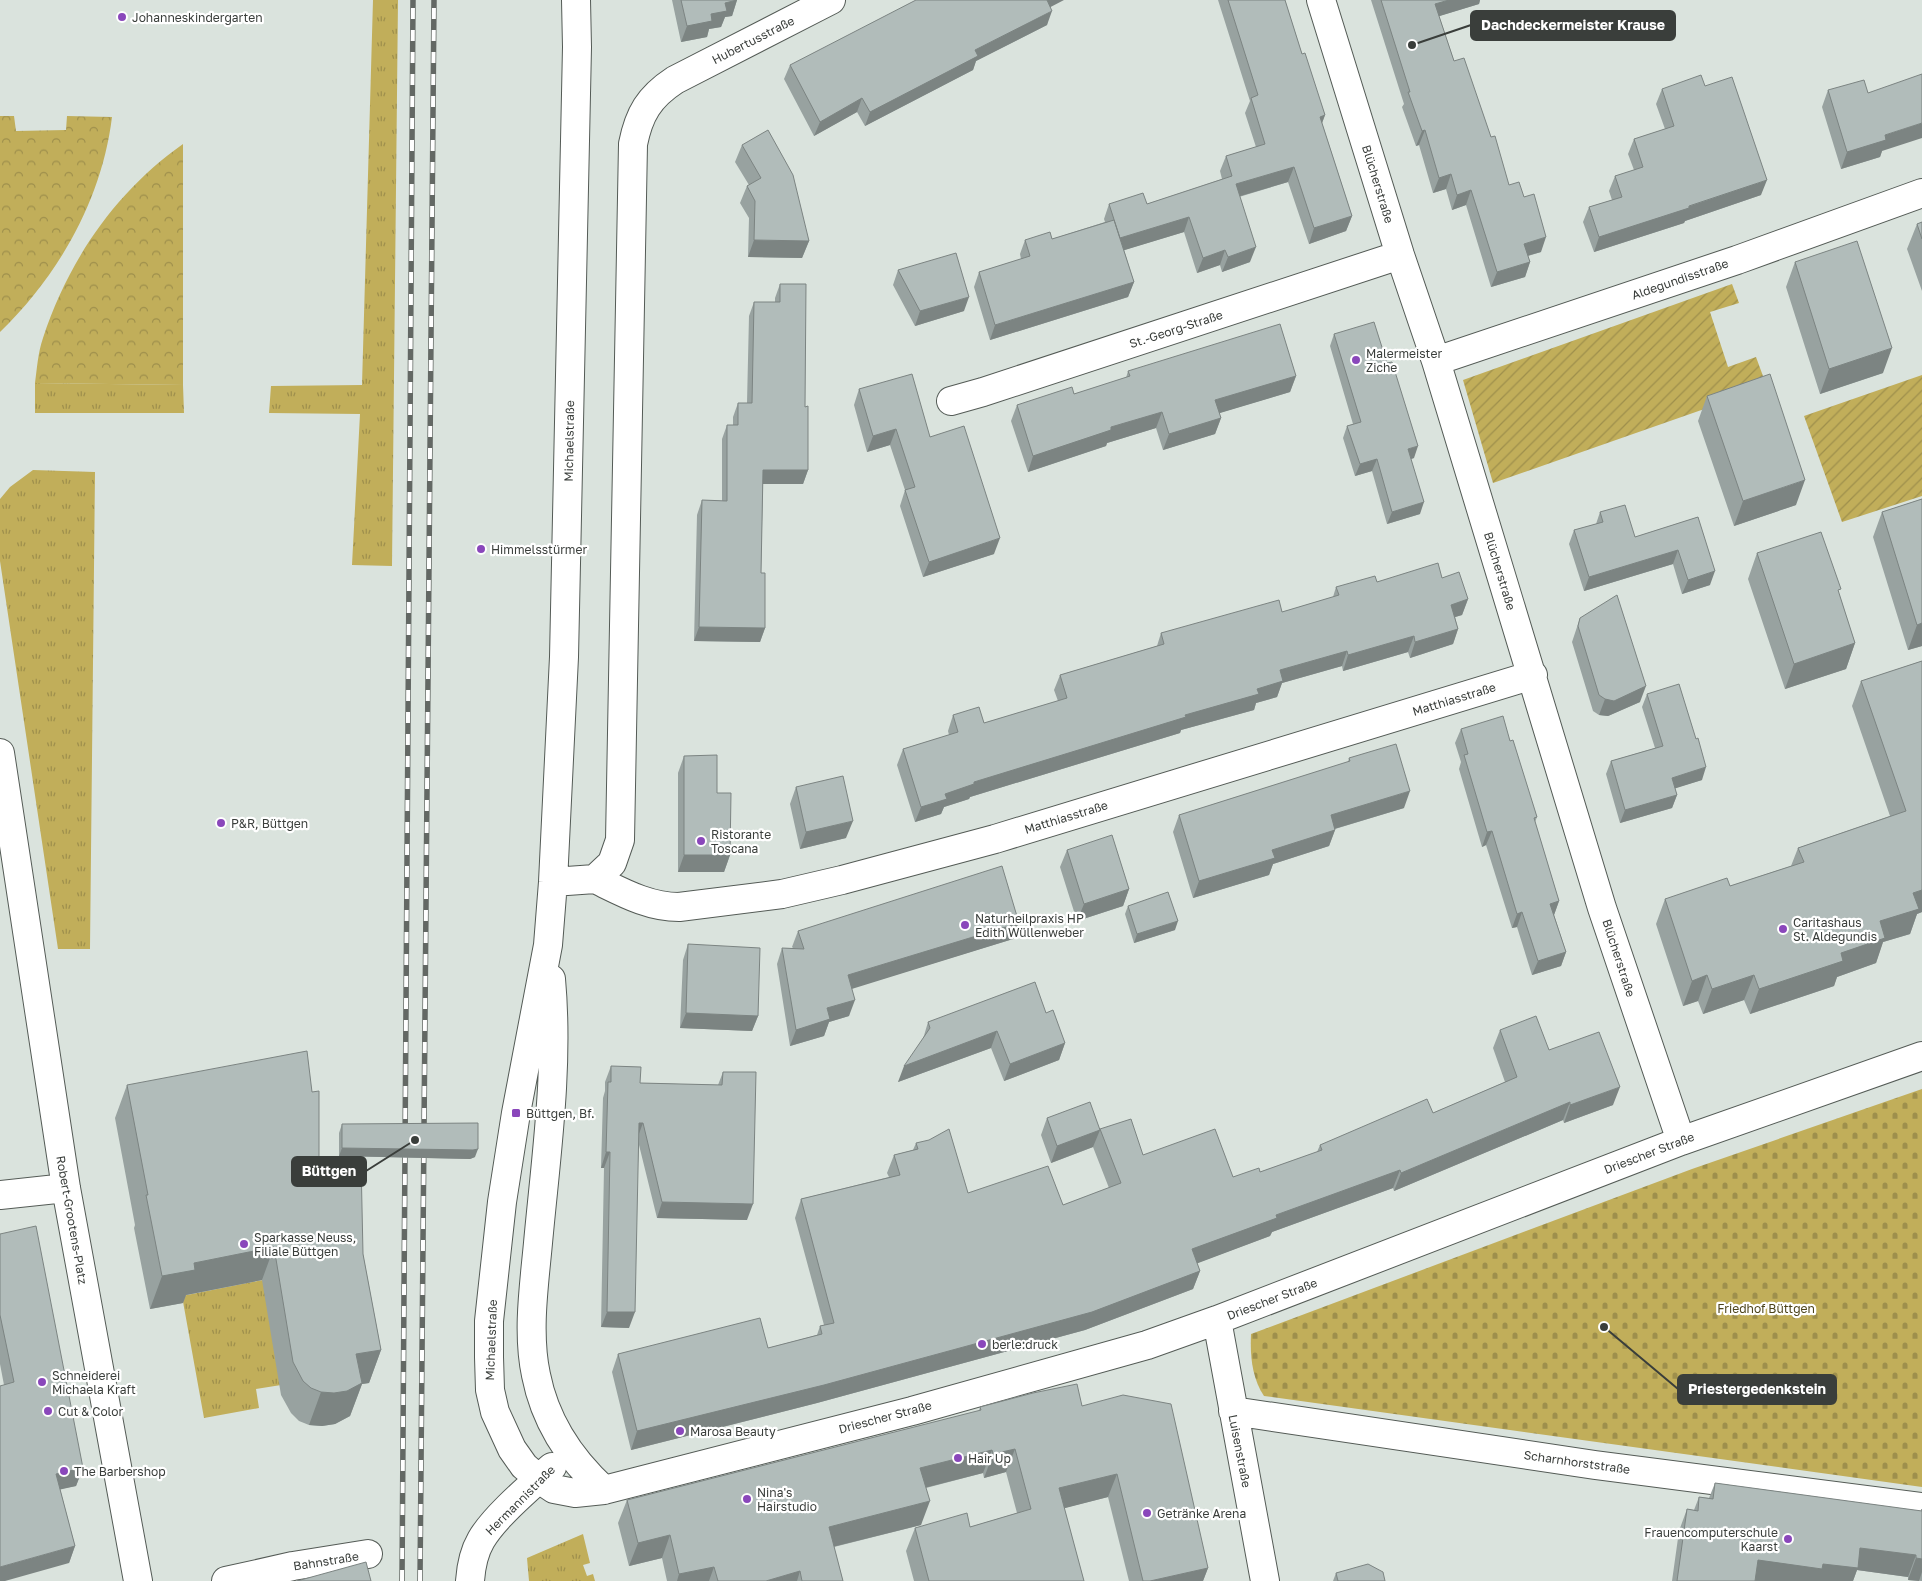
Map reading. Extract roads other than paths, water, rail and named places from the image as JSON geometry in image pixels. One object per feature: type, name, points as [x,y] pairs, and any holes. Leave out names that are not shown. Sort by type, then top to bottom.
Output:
[{"type":"street","name":"Michaelstraße","points":[[576,0],[577,47],[564,658],[553,882],[548,945],[516,1113],[502,1202],[489,1321],[489,1348],[490,1390],[495,1412],[512,1449],[524,1466],[554,1489],[575,1493],[604,1490]]},
{"type":"street","name":"Hubertusstraße","points":[[595,879],[612,863],[620,840],[633,144],[640,118],[647,105],[660,91],[675,80],[831,0]]},
{"type":"street","name":"Blücherstraße","points":[[1321,0],[1400,255],[1436,361],[1533,675],[1602,908],[1680,1141]]},
{"type":"street","name":"Aldegundisstraße","points":[[1436,361],[1737,260],[1922,193]]},
{"type":"street","name":"St.-Georg-Straße","points":[[951,401],[984,392],[1400,255]]},
{"type":"street","name":"Matthiasstraße","points":[[595,879],[652,904],[665,907],[756,898],[800,890],[995,839],[1533,675]]},
{"type":"street","name":"Robert-Grootens-Platz","points":[[0,753],[66,1188],[138,1581]]},
{"type":"street","points":[[553,882],[595,879]]},
{"type":"street","name":"Michaelstraße","points":[[548,945],[554,1010],[554,1072],[536,1268],[532,1349],[539,1390],[556,1432],[568,1452],[585,1473],[604,1490]]},
{"type":"street","name":"Driescher Straße","points":[[604,1490],[912,1411],[1147,1345],[1217,1320],[1680,1141],[1922,1056]]},
{"type":"street","points":[[0,1194],[66,1188]]},
{"type":"street","name":"Luisenstraße","points":[[1217,1320],[1264,1581]]},
{"type":"street","name":"Scharnhorststraße","points":[[1233,1412],[1595,1465],[1922,1507]]},
{"type":"street","name":"Hermannistraße","points":[[470,1581],[471,1567],[481,1540],[503,1514],[568,1452]]},
{"type":"street","name":"Bahnstraße","points":[[226,1581],[293,1566],[368,1554]]},
{"type":"railway","points":[[402,1581],[413,0]]},
{"type":"railway","points":[[420,1581],[434,0]]},
{"type":"place","name":"Johanneskindergarten","points":[[122,17]]},
{"type":"place","name":"Dachdeckermeister Krause","points":[[1412,45]]},
{"type":"place","name":"Malermeister Ziche","points":[[1356,360]]},
{"type":"place","name":"Himmelsstürmer","points":[[481,549]]},
{"type":"place","name":"P&R, Büttgen","points":[[221,823]]},
{"type":"place","name":"Ristorante Toscana","points":[[701,841]]},
{"type":"place","name":"Naturheilpraxis HP Edith Wüllenweber","points":[[965,925]]},
{"type":"place","name":"Caritashaus St. Aldegundis","points":[[1783,929]]},
{"type":"place","name":"Büttgen, Bf.","points":[[516,1113]]},
{"type":"place","name":"Büttgen","points":[[415,1140]]},
{"type":"place","name":"Sparkasse Neuss, Filiale Büttgen","points":[[244,1244]]},
{"type":"place","name":"Priestergedenkstein","points":[[1604,1327]]},
{"type":"place","name":"berle:druck","points":[[982,1344]]},
{"type":"place","name":"Schneiderei Michaela Kraft","points":[[42,1382]]},
{"type":"place","name":"Cut & Color","points":[[48,1411]]},
{"type":"place","name":"Marosa Beauty","points":[[680,1431]]},
{"type":"place","name":"Hair Up","points":[[958,1458]]},
{"type":"place","name":"The Barbershop","points":[[64,1471]]},
{"type":"place","name":"Nina's Hairstudio","points":[[747,1499]]},
{"type":"place","name":"Getränke Arena","points":[[1147,1513]]},
{"type":"place","name":"Frauencomputerschule Kaarst","points":[[1788,1539]]},
{"type":"park label","name":"Friedhof Büttgen","points":[[1766,1308]]}]
